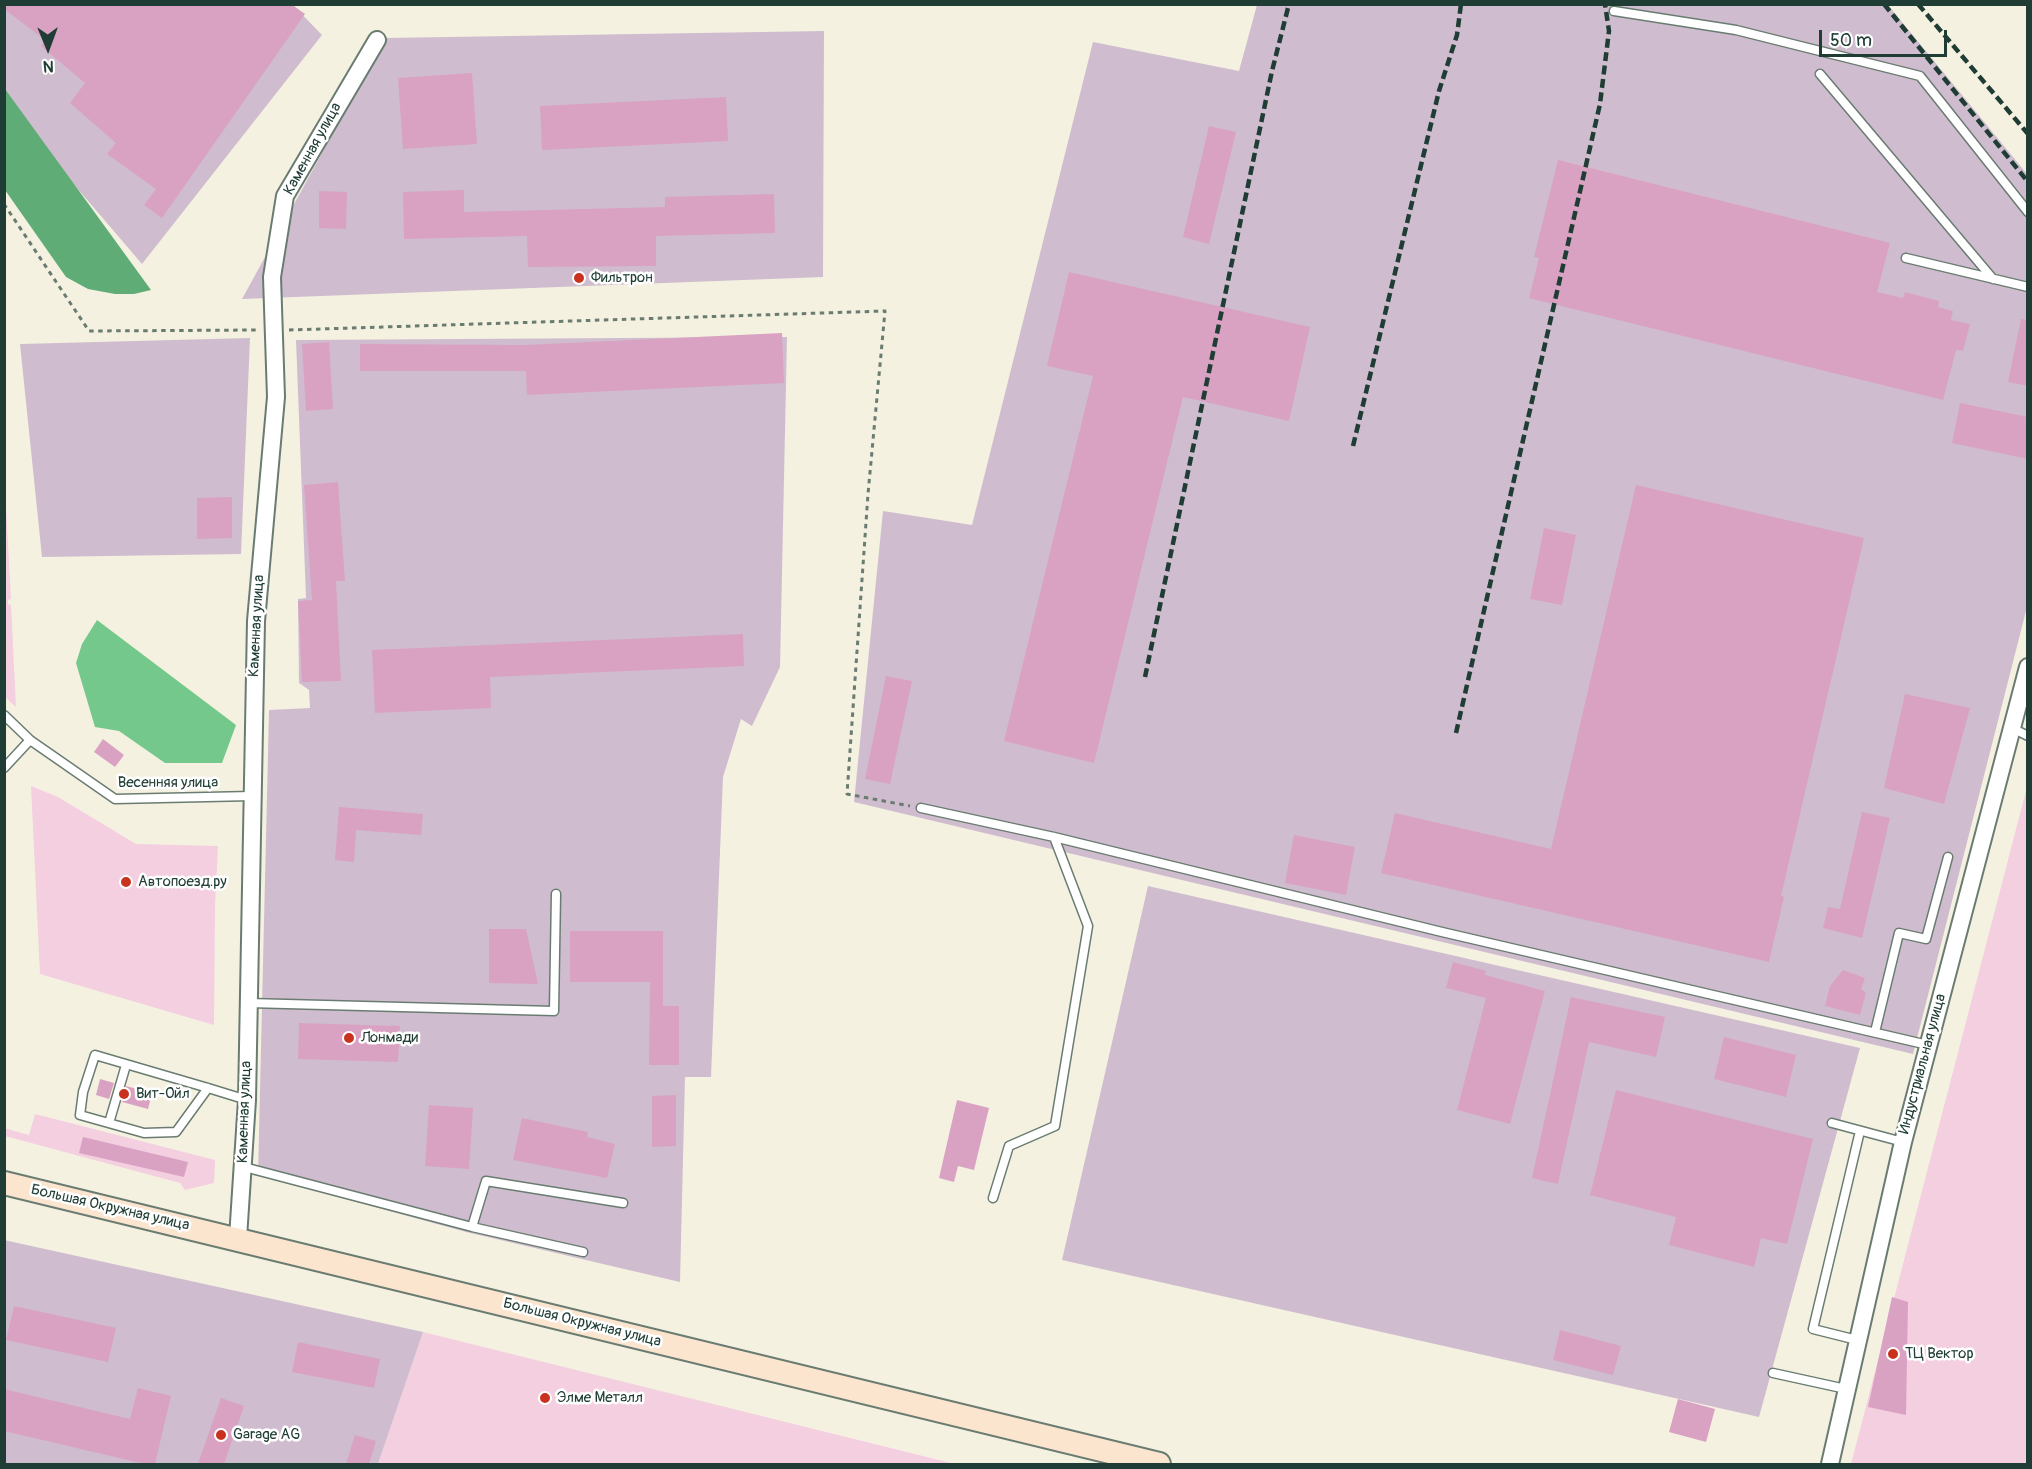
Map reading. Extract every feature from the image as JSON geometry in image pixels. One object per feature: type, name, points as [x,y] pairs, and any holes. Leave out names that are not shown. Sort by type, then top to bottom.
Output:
[{"type":"main road","name":"Большая Окружная улица","points":[[4,1183],[238,1238],[1159,1464]]},
{"type":"street","name":"Каменная улица","points":[[238,1238],[247,1100],[256,621],[276,398],[272,277],[285,196],[376,40]]},
{"type":"street","name":"Индустриальная улица","points":[[1830,1464],[1903,1142],[2028,667]]},
{"type":"lane","points":[[1614,11],[1736,30],[1920,76],[2028,212]]},
{"type":"lane","points":[[1820,74],[1993,279]]},
{"type":"lane","points":[[1906,258],[2028,287]]},
{"type":"lane","name":"Весенняя улица","points":[[4,714],[30,740],[115,799],[252,796]]},
{"type":"lane","points":[[2011,728],[2028,736]]},
{"type":"lane","points":[[4,768],[30,740]]},
{"type":"lane","points":[[921,808],[1054,837],[1430,929],[1928,1045]]},
{"type":"lane","points":[[993,1198],[1009,1146],[1055,1126],[1088,926],[1054,837]]},
{"type":"lane","points":[[1875,1032],[1899,933],[1926,939],[1948,857]]},
{"type":"lane","points":[[248,1003],[555,1011],[556,894]]},
{"type":"lane","points":[[208,1088],[176,1132],[144,1133],[80,1115],[83,1092],[94,1055],[126,1065],[208,1088],[247,1100]]},
{"type":"lane","points":[[109,1123],[126,1065]]},
{"type":"lane","points":[[1832,1123],[1903,1142]]},
{"type":"lane","points":[[1857,1340],[1813,1329],[1860,1131]]},
{"type":"lane","points":[[244,1167],[472,1227],[583,1251]]},
{"type":"lane","points":[[472,1227],[486,1181],[623,1203]]},
{"type":"lane","points":[[1773,1373],[1846,1389]]},
{"type":"path","points":[[4,204],[89,331],[272,330],[885,311],[868,494],[848,794],[921,808]]},
{"type":"shaded area","points":[[4,5],[293,5],[322,35],[142,264],[5,104]]},
{"type":"shaded area","points":[[1257,5],[1888,5],[2027,174],[2027,607],[1913,1054],[854,802],[883,511],[972,525],[1093,42],[1239,71]]},
{"type":"shaded area","points":[[824,31],[823,277],[242,299],[385,38]]},
{"type":"shaded area","points":[[787,337],[780,667],[752,726],[741,719],[723,777],[711,1077],[685,1077],[680,1282],[466,1232],[258,1175],[269,710],[310,708],[309,690],[299,683],[298,599],[306,598],[296,340]]},
{"type":"shaded area","points":[[250,338],[241,554],[42,557],[20,344]]},
{"type":"shaded area","points":[[4,469],[11,599],[8,600],[8,604],[11,605],[16,707],[4,696]]},
{"type":"shaded area","name":"Автопоезд.ру","points":[[31,786],[58,797],[136,844],[218,846],[214,1025],[40,974]]},
{"type":"shaded area","points":[[2027,787],[2027,1464],[1851,1464]]},
{"type":"shaded area","points":[[1148,886],[1860,1048],[1759,1417],[1062,1260]]},
{"type":"shaded area","points":[[35,1114],[215,1160],[214,1183],[185,1190],[180,1183],[5,1136],[4,1128],[29,1135]]},
{"type":"shaded area","points":[[4,1240],[423,1332],[378,1464],[5,1464]]},
{"type":"shaded area","name":"Элме Металл","points":[[423,1332],[955,1464],[378,1464]]},
{"type":"green space","points":[[5,89],[151,290],[134,294],[115,294],[88,289],[66,277],[5,190]]},
{"type":"green space","points":[[97,620],[236,725],[222,763],[165,763],[119,731],[95,727],[76,663],[82,644]]},
{"type":"building","points":[[4,4],[291,4],[305,14],[162,218],[144,205],[156,189],[107,154],[116,143],[70,103],[85,83],[41,46],[45,40],[4,9]]},
{"type":"building","points":[[472,73],[477,144],[403,149],[398,78]]},
{"type":"building","points":[[726,97],[728,141],[542,150],[540,106]]},
{"type":"building","points":[[1209,126],[1236,132],[1209,244],[1183,237]]},
{"type":"building","points":[[1558,160],[1890,243],[1877,292],[1903,298],[1905,292],[1939,301],[1938,307],[1953,311],[1951,320],[1970,324],[1963,351],[1956,350],[1943,400],[1529,298],[1539,258],[1534,257]]},
{"type":"building","points":[[464,190],[464,212],[665,207],[665,197],[774,194],[775,233],[656,236],[656,266],[528,267],[527,236],[404,239],[403,192]]},
{"type":"building","points":[[319,191],[347,192],[346,229],[319,228]]},
{"type":"building","points":[[1069,272],[1310,327],[1289,421],[1183,397],[1094,763],[1004,741],[1093,376],[1047,366]]},
{"type":"building","points":[[2021,319],[2028,320],[2028,386],[2008,382]]},
{"type":"building","points":[[782,333],[784,383],[527,395],[526,371],[360,371],[360,344],[525,345]]},
{"type":"building","points":[[329,342],[333,409],[306,411],[302,344]]},
{"type":"building","points":[[1960,403],[2028,417],[2028,459],[1952,443]]},
{"type":"building","points":[[338,482],[345,581],[336,581],[341,681],[302,682],[298,601],[312,600],[304,485]]},
{"type":"building","points":[[1636,485],[1864,538],[1781,896],[1784,897],[1769,962],[1381,873],[1395,813],[1551,849]]},
{"type":"building","points":[[232,497],[232,538],[197,539],[197,498]]},
{"type":"building","points":[[1544,528],[1576,535],[1562,605],[1530,599]]},
{"type":"building","points":[[743,634],[744,666],[490,677],[491,708],[375,713],[372,650]]},
{"type":"building","points":[[886,676],[912,681],[890,784],[865,779]]},
{"type":"building","points":[[1905,694],[1970,708],[1944,804],[1884,788]]},
{"type":"building","points":[[103,739],[124,755],[115,767],[94,752]]},
{"type":"building","points":[[339,807],[423,814],[421,835],[356,830],[354,862],[335,860]]},
{"type":"building","points":[[1862,812],[1890,818],[1862,938],[1823,928],[1828,907],[1840,909]]},
{"type":"building","points":[[1294,835],[1355,847],[1346,895],[1285,883]]},
{"type":"building","points":[[489,929],[526,929],[538,984],[489,983]]},
{"type":"building","points":[[570,931],[663,931],[663,1006],[679,1006],[679,1065],[649,1065],[650,982],[570,982]]},
{"type":"building","points":[[1453,962],[1486,971],[1485,975],[1545,991],[1510,1124],[1457,1110],[1486,998],[1446,988]]},
{"type":"building","points":[[1843,970],[1865,978],[1861,989],[1866,993],[1860,1015],[1825,1006],[1830,986]]},
{"type":"building","points":[[1571,997],[1665,1017],[1656,1057],[1589,1042],[1558,1184],[1532,1178]]},
{"type":"building","points":[[299,1023],[400,1026],[398,1062],[298,1059]]},
{"type":"building","points":[[1724,1037],[1796,1055],[1786,1097],[1714,1079]]},
{"type":"building","points":[[100,1079],[114,1083],[109,1099],[96,1095]]},
{"type":"building","points":[[126,1086],[152,1093],[148,1109],[122,1102]]},
{"type":"building","points":[[1616,1090],[1813,1139],[1787,1244],[1761,1238],[1754,1267],[1669,1245],[1676,1217],[1590,1195]]},
{"type":"building","points":[[676,1095],[676,1146],[652,1147],[652,1096]]},
{"type":"building","points":[[957,1100],[989,1108],[974,1170],[958,1166],[954,1182],[939,1178]]},
{"type":"building","points":[[429,1105],[473,1108],[469,1169],[425,1166]]},
{"type":"building","points":[[522,1118],[588,1132],[587,1137],[615,1144],[607,1178],[513,1160]]},
{"type":"building","points":[[83,1137],[188,1162],[184,1177],[79,1153]]},
{"type":"building","name":"ТЦ Вектор","points":[[1892,1297],[1908,1302],[1906,1415],[1868,1407]]},
{"type":"building","points":[[14,1306],[116,1328],[108,1362],[6,1340]]},
{"type":"building","points":[[1560,1330],[1621,1346],[1613,1375],[1553,1360]]},
{"type":"building","points":[[298,1342],[380,1359],[374,1388],[292,1372]]},
{"type":"building","points":[[138,1388],[171,1396],[155,1464],[145,1464],[4,1431],[4,1389],[130,1419]]},
{"type":"building","name":"Garage AG","points":[[221,1398],[244,1406],[224,1464],[198,1464]]},
{"type":"building","points":[[1678,1399],[1715,1409],[1706,1442],[1669,1432]]},
{"type":"building","points":[[355,1435],[376,1441],[369,1464],[346,1464]]},
{"type":"railway","points":[[1145,677],[1272,71],[1289,4]]},
{"type":"railway","points":[[1353,446],[1439,91],[1457,35],[1461,4]]},
{"type":"railway","points":[[1456,733],[1600,104],[1609,31],[1605,4]]},
{"type":"railway","points":[[1884,4],[2028,182]]},
{"type":"railway","points":[[1918,4],[2028,134]]},
{"type":"place","name":"Фильтрон","points":[[579,278]]},
{"type":"place","name":"Автопоезд.ру","points":[[126,882]]},
{"type":"place","name":"Лонмади","points":[[349,1038]]},
{"type":"place","name":"Вит-Ойл","points":[[124,1094]]},
{"type":"place","name":"ТЦ Вектор","points":[[1893,1354]]},
{"type":"place","name":"Элме Металл","points":[[545,1398]]},
{"type":"place","name":"Garage AG","points":[[221,1435]]}]
